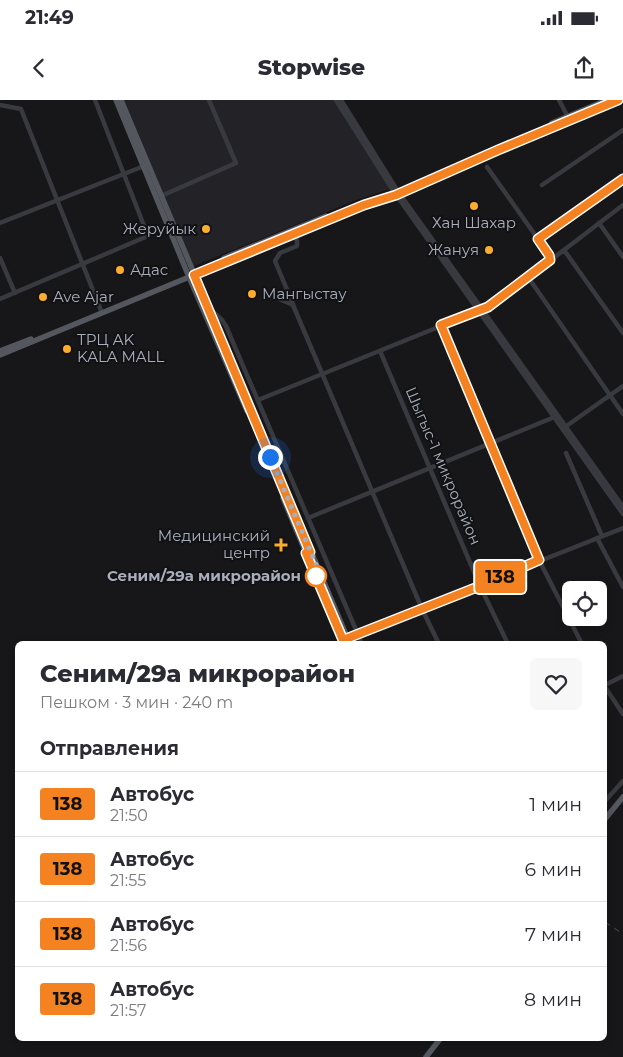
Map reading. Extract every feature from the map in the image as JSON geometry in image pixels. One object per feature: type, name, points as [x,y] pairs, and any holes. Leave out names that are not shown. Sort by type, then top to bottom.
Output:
[{"type":"main road","points":[[116,100],[146,165]]},
{"type":"main road","points":[[121,100],[191,274],[346,641]]},
{"type":"main road","points":[[191,274],[396,192],[607,100]]},
{"type":"main road","points":[[568,118],[618,100]]},
{"type":"main road","points":[[0,356],[352,206],[396,192]]},
{"type":"main road","points":[[0,351],[102,312]]},
{"type":"main road","points":[[607,817],[623,797]]},
{"type":"main road","points":[[426,1057],[438,1041]]},
{"type":"street","points":[[0,299],[148,236],[95,100]]},
{"type":"street","points":[[159,197],[236,163],[209,100]]},
{"type":"street","points":[[336,100],[396,192],[479,310],[623,507]]},
{"type":"street","points":[[341,100],[396,192]]},
{"type":"street","points":[[559,100],[568,118]]},
{"type":"street","points":[[0,105],[21,109],[102,312]]},
{"type":"street","points":[[542,185],[623,130]]},
{"type":"street","points":[[0,223],[146,165]]},
{"type":"street","points":[[488,167],[549,255],[550,260]]},
{"type":"street","points":[[538,239],[623,179]]},
{"type":"street","points":[[258,400],[488,307],[623,206]]},
{"type":"street","points":[[599,223],[623,257]]},
{"type":"street","points":[[294,234],[297,246],[280,253],[275,261],[422,609],[438,641]]},
{"type":"street","points":[[564,250],[623,333]]},
{"type":"street","points":[[0,258],[15,293]]},
{"type":"street","points":[[528,277],[623,414]]},
{"type":"street","points":[[280,299],[293,305]]},
{"type":"street","points":[[205,306],[222,320],[226,326],[360,641]]},
{"type":"street","points":[[441,325],[539,560],[580,641]]},
{"type":"street","name":"Шыгыс-1 микрорайон","points":[[380,351],[480,586],[507,641]]},
{"type":"street","points":[[564,427],[623,386]]},
{"type":"street","points":[[308,518],[556,416]]},
{"type":"street","points":[[564,427],[623,514]]},
{"type":"street","points":[[566,454],[623,587]]},
{"type":"street","points":[[346,641],[357,634],[623,528]]},
{"type":"street","points":[[607,685],[623,676]]},
{"type":"street","points":[[607,689],[623,714]]},
{"type":"street","points":[[607,801],[623,781]]},
{"type":"street","points":[[607,806],[611,811]]},
{"type":"shaded area","points":[[123,100],[343,100],[396,187],[356,200],[191,267]]},
{"type":"railway","points":[[607,923],[623,934]]},
{"type":"bus line","name":"138","points":[[618,100],[396,195],[364,205],[194,275],[310,552],[306,553],[343,640],[480,586],[539,560],[441,325],[488,307],[550,260],[549,255],[538,239],[623,179]]},
{"type":"place","name":"Хан Шахар","points":[[474,206]]},
{"type":"place","name":"Жеруйык","points":[[206,229]]},
{"type":"place","name":"Жануя","points":[[489,250]]},
{"type":"place","name":"Адас","points":[[120,270]]},
{"type":"place","name":"Мангыстау","points":[[252,294]]},
{"type":"place","name":"Ave Ajar","points":[[43,297]]},
{"type":"place","name":"ТРЦ AK KALA MALL","points":[[67,349]]},
{"type":"place","name":"Медицинский центр","points":[[281,545]]},
{"type":"place","name":"Сеним/29а микрорайон","points":[[316,576]]},
{"type":"route","points":[[270,457],[318,569],[316,576]]}]
